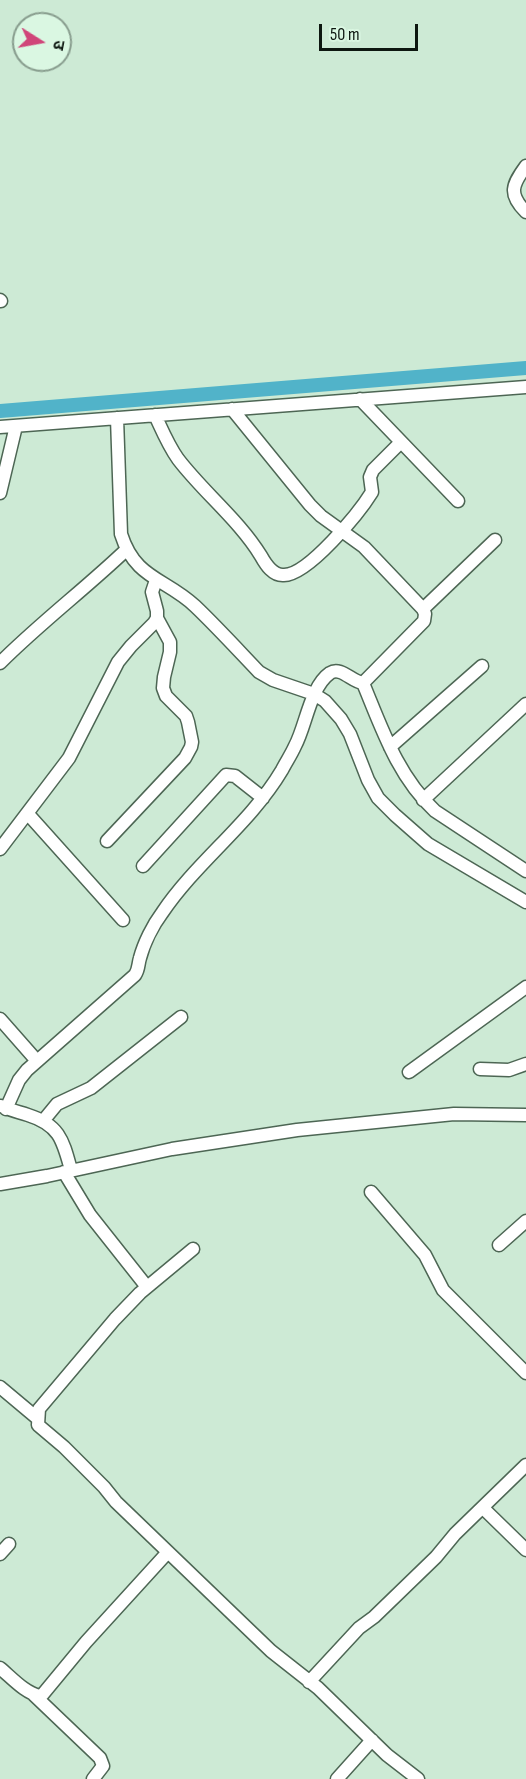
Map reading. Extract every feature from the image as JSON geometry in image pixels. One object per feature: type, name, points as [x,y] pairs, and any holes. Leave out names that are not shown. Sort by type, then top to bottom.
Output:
[{"type":"street","points":[[526,166],[513,188],[514,198],[526,212]]},
{"type":"street","points":[[0,427],[526,387]]},
{"type":"street","points":[[360,399],[458,501]]},
{"type":"street","points":[[147,1287],[90,1215],[68,1171],[63,1141],[53,1128],[43,1121],[3,1107],[19,1080],[38,1061],[135,975],[139,969],[139,958],[160,915],[190,876],[263,798],[296,746],[319,688],[331,673],[342,672],[356,683],[363,683],[419,627],[424,621],[425,614],[423,609],[364,547],[321,516],[310,505],[232,409]]},
{"type":"street","points":[[154,415],[179,460],[244,534],[272,571],[280,575],[296,573],[343,531],[372,492],[370,477],[373,470],[400,443]]},
{"type":"street","points":[[117,418],[121,534],[126,550],[135,563],[156,580],[192,603],[259,672],[273,680],[319,688]]},
{"type":"street","points":[[0,493],[16,426]]},
{"type":"street","points":[[423,609],[495,540]]},
{"type":"street","points":[[0,663],[126,550]]},
{"type":"street","points":[[107,841],[184,758],[192,742],[186,716],[166,696],[163,688],[170,642],[157,618],[152,592],[156,580]]},
{"type":"street","points":[[0,849],[69,758],[118,662],[157,618]]},
{"type":"street","points":[[390,747],[482,666]]},
{"type":"street","points":[[363,683],[390,747],[423,800],[435,811],[526,871]]},
{"type":"street","points":[[319,688],[325,701],[341,719],[350,734],[368,780],[378,798],[428,844],[526,902]]},
{"type":"street","points":[[423,800],[526,704]]},
{"type":"street","points":[[143,866],[226,775],[235,776],[263,798]]},
{"type":"street","points":[[28,814],[123,920]]},
{"type":"street","points":[[409,1072],[526,987]]},
{"type":"street","points":[[43,1121],[57,1104],[83,1093],[103,1080],[181,1017]]},
{"type":"street","points":[[0,1019],[38,1061]]},
{"type":"street","points":[[480,1069],[509,1070],[526,1064]]},
{"type":"street","points":[[0,1184],[172,1149],[297,1130],[454,1114],[526,1115]]},
{"type":"street","points":[[371,1192],[425,1255],[443,1290],[526,1373]]},
{"type":"street","points":[[499,1245],[526,1221]]},
{"type":"street","points":[[193,1249],[147,1287],[115,1319],[39,1409],[38,1425],[64,1447],[116,1502],[271,1651],[418,1779]]},
{"type":"street","points":[[0,1387],[37,1418]]},
{"type":"street","points":[[309,1682],[359,1628],[374,1617],[526,1466]]},
{"type":"street","points":[[483,1508],[526,1550]]},
{"type":"street","points":[[0,1554],[9,1544]]},
{"type":"street","points":[[34,1695],[43,1694],[86,1642],[168,1552]]},
{"type":"street","points":[[0,1668],[34,1695],[100,1758],[103,1766],[93,1779]]},
{"type":"street","points":[[337,1779],[372,1740]]},
{"type":"waterway","points":[[0,411],[526,368]]}]
